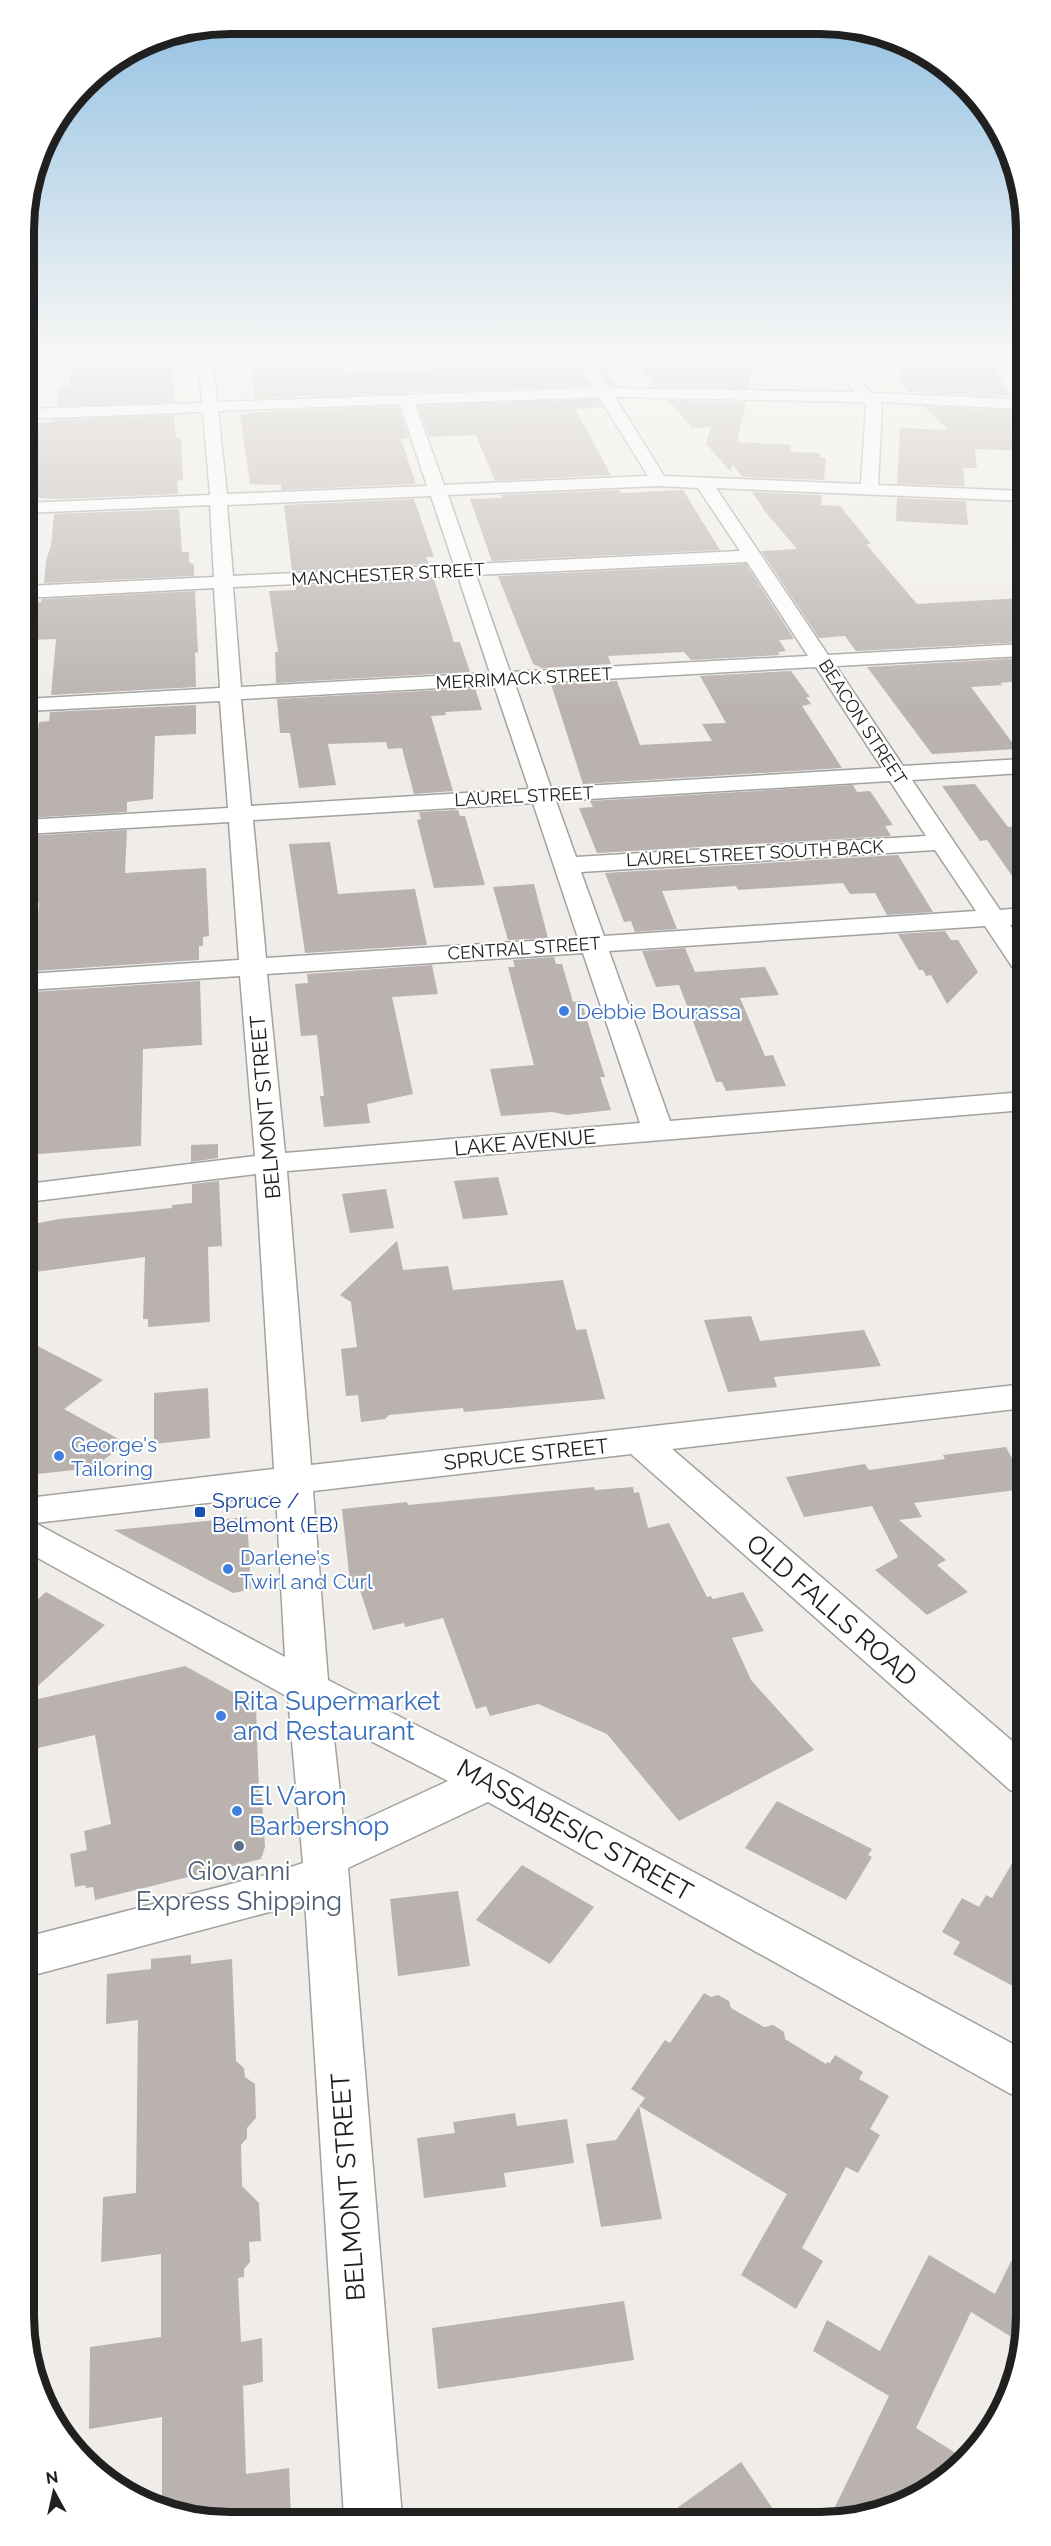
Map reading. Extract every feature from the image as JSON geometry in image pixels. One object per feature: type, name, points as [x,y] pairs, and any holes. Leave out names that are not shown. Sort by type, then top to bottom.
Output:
[{"type":"street","name":"BELMONT STREET","points":[[216,475],[231,694],[270,1163],[308,1689],[326,1866],[373,2512]]},
{"type":"street","points":[[432,475],[658,1131]]},
{"type":"street","points":[[655,475],[659,481]]},
{"type":"street","points":[[869,490],[870,475]]},
{"type":"street","points":[[35,508],[659,481],[1017,496]]},
{"type":"street","name":"BEACON STREET","points":[[703,482],[1017,954]]},
{"type":"street","name":"MANCHESTER STREET","points":[[35,592],[751,556]]},
{"type":"street","name":"MERRIMACK STREET","points":[[35,705],[1017,650]]},
{"type":"street","name":"LAUREL STREET","points":[[35,826],[1017,766]]},
{"type":"street","name":"LAUREL STREET SOUTH BACK","points":[[567,865],[942,842]]},
{"type":"street","name":"CENTRAL STREET","points":[[35,981],[1017,916]]},
{"type":"street","name":"LAKE AVENUE","points":[[35,1192],[270,1163],[1017,1102]]},
{"type":"street","name":"SPRUCE STREET","points":[[34,1510],[292,1479],[640,1442],[1016,1396]]},
{"type":"street","name":"OLD FALLS ROAD","points":[[640,1442],[1016,1770]]},
{"type":"street","name":"MASSABESIC STREET","points":[[34,1539],[308,1689],[489,1782],[1016,2072]]},
{"type":"street","points":[[34,1955],[273,1892],[489,1782]]},
{"type":"building","points":[[35,475],[183,475],[183,480],[177,481],[178,494],[56,499],[35,498]]},
{"type":"building","points":[[249,475],[413,475],[416,484],[281,490],[281,485],[250,484]]},
{"type":"building","points":[[492,475],[611,475],[495,481]]},
{"type":"building","points":[[740,475],[824,475],[824,480],[742,477]]},
{"type":"building","points":[[897,475],[964,475],[965,486],[897,484]]},
{"type":"building","points":[[620,490],[621,493],[683,490],[720,550],[492,561],[470,499],[502,498],[501,495]]},
{"type":"building","points":[[752,492],[822,495],[821,505],[840,506],[871,544],[866,544],[917,604],[1017,598],[1017,642],[856,651],[845,636],[819,638],[761,551],[797,549]]},
{"type":"building","points":[[897,498],[966,501],[968,525],[896,521]]},
{"type":"building","points":[[414,499],[434,557],[426,557],[429,564],[292,571],[284,505]]},
{"type":"building","points":[[179,509],[182,552],[189,552],[189,562],[194,565],[194,576],[44,583],[54,514]]},
{"type":"building","points":[[746,564],[794,639],[779,640],[786,651],[778,652],[780,655],[691,660],[684,652],[608,656],[611,664],[542,668],[533,664],[498,576]]},
{"type":"building","points":[[434,579],[454,642],[460,642],[470,672],[276,683],[275,652],[278,652],[269,591],[296,590],[295,586]]},
{"type":"building","points":[[195,591],[198,653],[195,652],[196,687],[51,695],[56,639],[35,640],[35,602],[41,602],[42,599]]},
{"type":"building","points":[[1017,658],[1017,681],[1000,683],[1003,685],[971,687],[1017,749],[932,754],[867,667]]},
{"type":"building","points":[[791,671],[810,697],[806,697],[811,704],[802,706],[842,768],[583,784],[551,684],[617,681],[640,745],[712,741],[702,724],[726,723],[700,676]]},
{"type":"building","points":[[475,688],[482,710],[445,712],[446,715],[431,716],[453,791],[414,794],[402,748],[388,749],[386,742],[328,744],[336,785],[299,788],[290,733],[280,733],[277,699]]},
{"type":"building","points":[[196,705],[196,734],[155,736],[153,799],[127,802],[127,812],[35,818],[35,756],[39,722],[49,721],[50,712]]},
{"type":"building","points":[[975,784],[1008,827],[1017,826],[1017,882],[987,840],[980,841],[942,786]]},
{"type":"building","points":[[853,785],[857,792],[870,791],[893,825],[885,826],[891,836],[597,853],[579,808],[593,807],[590,801]]},
{"type":"building","points":[[458,810],[460,816],[465,816],[485,885],[434,888],[417,820],[421,819],[419,812]]},
{"type":"building","points":[[127,830],[125,873],[206,868],[209,936],[203,937],[203,946],[199,946],[199,960],[35,971],[39,903],[35,903],[35,835]]},
{"type":"building","points":[[330,842],[338,894],[415,889],[427,945],[305,953],[289,844]]},
{"type":"building","points":[[898,855],[933,912],[887,915],[875,893],[850,894],[843,883],[738,890],[736,886],[662,891],[677,929],[635,932],[631,921],[624,922],[605,873]]},
{"type":"building","points":[[534,884],[548,938],[508,940],[493,887]]},
{"type":"building","points":[[945,931],[951,940],[958,940],[978,972],[947,1004],[931,975],[926,976],[923,970],[919,970],[898,934]]},
{"type":"building","points":[[685,948],[695,972],[765,967],[779,995],[740,998],[765,1056],[773,1055],[786,1086],[726,1091],[722,1082],[716,1082],[679,985],[656,987],[642,951]]},
{"type":"building","points":[[554,957],[556,964],[562,964],[573,1002],[581,1001],[605,1077],[600,1077],[611,1110],[567,1115],[552,1112],[501,1116],[490,1069],[534,1065],[508,967],[515,967],[513,960]]},
{"type":"building","points":[[432,965],[438,994],[392,997],[413,1094],[367,1104],[370,1123],[324,1127],[320,1096],[324,1096],[317,1035],[301,1036],[295,984],[308,983],[307,974]]},
{"type":"building","points":[[200,981],[202,1045],[143,1049],[141,1146],[35,1154],[35,992]]},
{"type":"building","points":[[218,1144],[218,1158],[191,1162],[191,1145]]},
{"type":"building","points":[[498,1177],[508,1215],[463,1219],[454,1181]]},
{"type":"building","points":[[219,1181],[222,1246],[208,1247],[210,1322],[148,1327],[148,1319],[143,1319],[145,1257],[34,1272],[35,1224],[59,1219],[172,1208],[172,1205],[192,1203],[192,1184]]},
{"type":"building","points":[[386,1189],[394,1228],[350,1233],[342,1194]]},
{"type":"building","points":[[397,1241],[403,1270],[448,1266],[453,1290],[563,1280],[576,1330],[586,1329],[605,1399],[464,1412],[463,1408],[389,1415],[385,1419],[361,1422],[358,1395],[346,1396],[341,1349],[357,1347],[351,1302],[340,1295]]},
{"type":"building","points":[[751,1316],[760,1341],[864,1330],[881,1366],[774,1377],[777,1387],[728,1392],[704,1320]]},
{"type":"building","points":[[34,1344],[103,1380],[64,1409],[126,1443],[93,1468],[34,1474]]},
{"type":"building","points":[[208,1388],[210,1438],[154,1444],[154,1393]]},
{"type":"building","points":[[1006,1447],[1016,1467],[1016,1490],[914,1503],[922,1517],[899,1520],[946,1560],[937,1565],[968,1592],[927,1615],[875,1570],[898,1557],[872,1506],[804,1517],[786,1477],[865,1464],[869,1470],[945,1459],[943,1455]]},
{"type":"building","points":[[594,1487],[595,1490],[633,1487],[634,1493],[639,1492],[648,1528],[669,1523],[707,1597],[711,1596],[713,1599],[743,1592],[764,1631],[732,1638],[751,1680],[814,1750],[679,1821],[607,1734],[538,1704],[490,1716],[486,1706],[476,1709],[443,1618],[405,1627],[404,1623],[373,1630],[357,1581],[350,1583],[342,1509]]},
{"type":"building","points":[[247,1517],[251,1589],[233,1593],[114,1530]]},
{"type":"building","points":[[46,1592],[105,1625],[34,1689],[34,1602]]},
{"type":"building","points":[[185,1666],[256,1705],[259,1793],[262,1800],[265,1847],[261,1859],[95,1900],[93,1887],[86,1888],[85,1885],[75,1887],[70,1854],[87,1850],[84,1831],[111,1824],[95,1735],[34,1749],[34,1700]]},
{"type":"building","points":[[777,1801],[872,1849],[868,1855],[872,1857],[846,1900],[745,1848]]},
{"type":"building","points":[[1016,1856],[1016,1988],[953,1954],[960,1942],[942,1932],[962,1898],[979,1907],[986,1895],[992,1898]]},
{"type":"building","points":[[522,1865],[594,1907],[550,1964],[476,1920]]},
{"type":"building","points":[[458,1891],[470,1966],[398,1976],[390,1899]]},
{"type":"building","points":[[191,1955],[191,1964],[232,1959],[236,2061],[244,2068],[245,2077],[255,2084],[256,2118],[247,2128],[247,2138],[241,2145],[242,2186],[259,2203],[261,2241],[249,2242],[250,2262],[244,2269],[244,2277],[238,2278],[241,2342],[262,2338],[263,2382],[243,2386],[246,2474],[289,2468],[291,2512],[205,2510],[162,2498],[162,2417],[89,2429],[90,2347],[161,2337],[161,2254],[101,2262],[103,2197],[136,2193],[138,2020],[106,2024],[107,1974],[151,1969],[151,1959]]},
{"type":"building","points":[[704,1993],[711,1997],[718,1995],[729,2001],[731,2008],[764,2027],[773,2025],[784,2032],[785,2039],[826,2064],[830,2063],[835,2055],[863,2072],[859,2079],[889,2096],[870,2129],[880,2135],[858,2173],[846,2167],[802,2248],[823,2261],[796,2309],[741,2275],[787,2194],[639,2106],[645,2098],[631,2089],[665,2040],[670,2043]]},
{"type":"building","points":[[639,2106],[662,2219],[601,2227],[586,2144],[616,2140]]},
{"type":"building","points":[[515,2113],[517,2126],[567,2119],[574,2163],[504,2173],[506,2187],[424,2198],[417,2138],[455,2133],[453,2122]]},
{"type":"building","points":[[1016,2251],[1015,2339],[971,2312],[916,2428],[958,2455],[929,2478],[895,2497],[871,2505],[833,2511],[889,2396],[813,2351],[827,2320],[880,2351],[929,2255],[995,2294]]},
{"type":"building","points":[[624,2301],[634,2360],[438,2389],[432,2328]]},
{"type":"building","points":[[741,2462],[775,2512],[672,2512]]},
{"type":"place","name":"Debbie Bourassa","points":[[564,1011]]},
{"type":"place","name":"George's Tailoring","points":[[59,1456]]},
{"type":"place","name":"Spruce / Belmont (EB)","points":[[200,1512]]},
{"type":"place","name":"Darlene's Twirl and Curl","points":[[228,1569]]},
{"type":"place","name":"Rita Supermarket and Restaurant","points":[[221,1716]]},
{"type":"place","name":"El Varon Barbershop","points":[[237,1811]]},
{"type":"place","name":"Giovanni Express Shipping","points":[[239,1846]]}]
